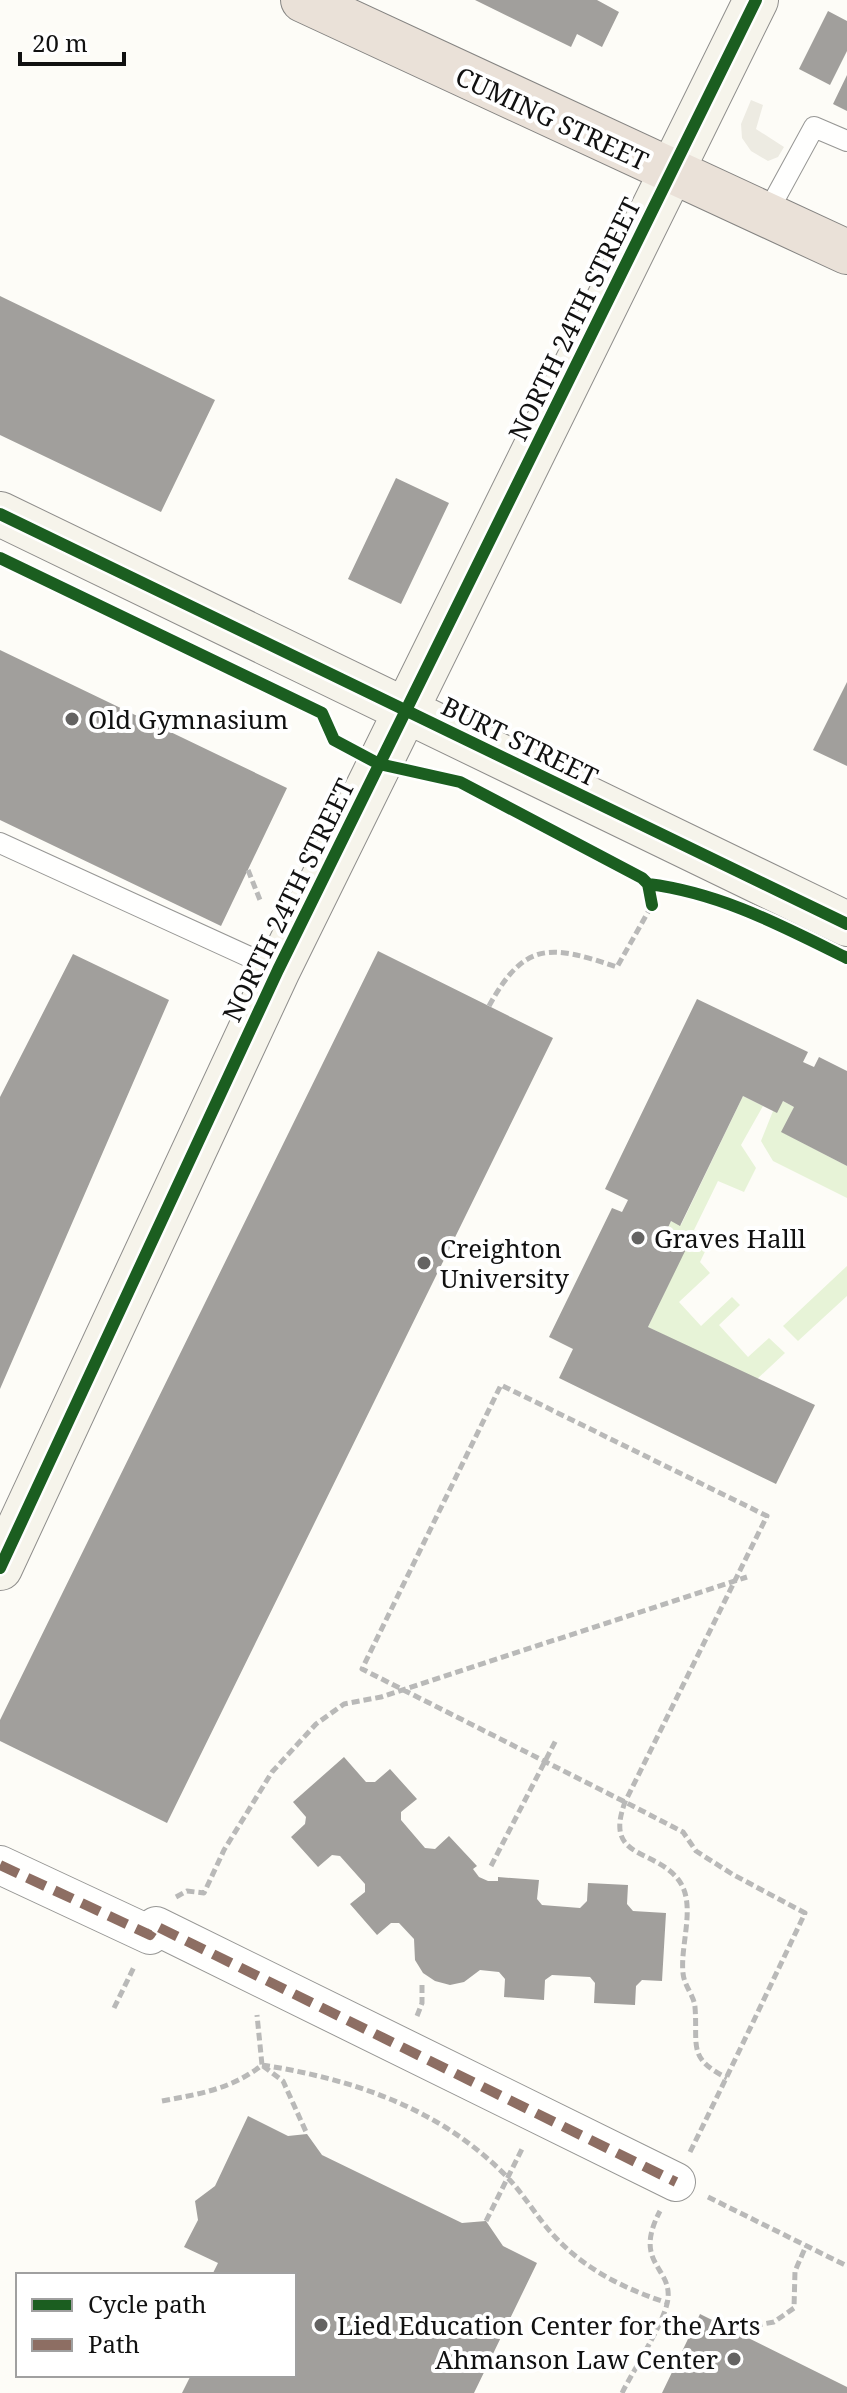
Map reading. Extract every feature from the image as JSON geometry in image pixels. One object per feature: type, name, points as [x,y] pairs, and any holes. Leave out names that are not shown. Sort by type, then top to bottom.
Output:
[{"type":"highway","name":"CUMING STREET","points":[[303,0],[847,252]]},
{"type":"main road","name":"NORTH 24TH STREET","points":[[0,1568],[278,970],[756,0]]},
{"type":"main road","name":"BURT STREET","points":[[0,514],[847,924]]},
{"type":"street","points":[[0,1865],[261,1977],[668,2197]]},
{"type":"lane","points":[[766,215],[814,127],[847,141]]},
{"type":"lane","points":[[0,843],[278,970]]},
{"type":"path","points":[[248,870],[260,900]]},
{"type":"path","points":[[489,1006],[517,964],[536,954],[562,951],[617,967],[652,899]]},
{"type":"path","points":[[622,2393],[668,2303],[664,2280],[649,2249],[648,2239],[727,2078],[805,1913],[696,1851],[683,1832],[625,1802],[362,1669],[501,1385],[767,1516],[625,1802],[617,1823],[620,1835],[633,1849],[668,1871],[679,1881],[686,1896],[683,1972],[694,1999],[696,2055],[707,2068],[727,2078]]},
{"type":"path","points":[[114,2008],[168,1901],[187,1891],[204,1893],[224,1850],[272,1772],[316,1724],[344,1704],[401,1689],[747,1577]]},
{"type":"path","points":[[491,1866],[556,1740]]},
{"type":"path","points":[[261,1977],[256,2006],[262,2065],[283,2081],[307,2134]]},
{"type":"path","points":[[162,2101],[206,2093],[242,2081],[262,2065],[336,2079],[380,2092],[427,2116],[474,2148],[508,2178],[559,2241],[625,2289],[668,2303]]},
{"type":"path","points":[[486,2221],[508,2178]]},
{"type":"path","points":[[668,2197],[806,2246],[847,2266]]},
{"type":"path","points":[[731,2330],[774,2322],[794,2308],[796,2266],[806,2246]]},
{"type":"green space","points":[[743,1096],[763,1106],[741,1145],[756,1168],[744,1192],[718,1181],[694,1230],[711,1239],[700,1262],[710,1273],[679,1302],[701,1326],[732,1297],[740,1305],[719,1325],[748,1357],[769,1338],[785,1353],[756,1380],[648,1327],[688,1243],[666,1232],[671,1221],[681,1225]]},
{"type":"green space","points":[[783,1101],[794,1107],[782,1132],[847,1166],[847,1198],[773,1161],[761,1141],[773,1111]]},
{"type":"green space","points":[[847,1266],[847,1296],[798,1341],[783,1326]]},
{"type":"shaded area","points":[[751,100],[763,105],[756,129],[784,147],[778,157],[768,161],[751,151],[742,138],[741,124]]},
{"type":"building","points":[[475,0],[597,0],[619,12],[602,47],[577,34],[571,47]]},
{"type":"building","points":[[828,11],[847,21],[847,51],[830,85],[799,69]]},
{"type":"building","points":[[847,75],[847,111],[833,104]]},
{"type":"building","points":[[0,296],[215,400],[161,512],[0,435]]},
{"type":"building","points":[[396,478],[449,503],[401,604],[348,579]]},
{"type":"building","name":"Old Gymnasium","points":[[0,650],[287,788],[221,926],[0,820]]},
{"type":"building","points":[[847,682],[847,766],[813,750]]},
{"type":"building","points":[[378,951],[553,1038],[167,1823],[0,1741],[0,1720]]},
{"type":"building","points":[[73,954],[169,1000],[0,1389],[0,1097]]},
{"type":"building","name":"Graves Halll","points":[[697,999],[808,1052],[803,1062],[814,1067],[819,1057],[847,1071],[847,1166],[781,1132],[794,1107],[783,1101],[777,1113],[743,1096],[680,1226],[671,1221],[666,1232],[689,1243],[648,1327],[815,1405],[776,1484],[559,1378],[573,1349],[549,1337],[612,1208],[622,1212],[628,1200],[605,1189]]},
{"type":"building","points":[[344,1757],[366,1782],[375,1782],[390,1769],[417,1799],[401,1812],[401,1820],[425,1848],[435,1849],[449,1836],[477,1866],[473,1869],[479,1877],[488,1881],[498,1881],[498,1877],[539,1880],[537,1899],[542,1905],[580,1908],[587,1901],[588,1883],[628,1885],[627,1904],[633,1911],[666,1913],[662,1981],[642,1980],[636,1986],[635,2005],[594,2003],[595,1983],[590,1977],[552,1975],[545,1980],[544,2000],[504,1997],[505,1979],[499,1972],[480,1970],[464,1982],[450,1985],[435,1981],[423,1973],[415,1960],[414,1939],[399,1923],[391,1923],[377,1935],[350,1904],[365,1892],[365,1884],[340,1856],[332,1855],[318,1867],[291,1837],[305,1824],[306,1817],[293,1802]]},
{"type":"building","points":[[248,2116],[288,2136],[307,2134],[322,2155],[462,2223],[486,2221],[503,2246],[537,2263],[474,2393],[182,2393],[190,2377],[296,2377],[296,2273],[213,2273],[218,2263],[184,2247],[198,2220],[195,2201],[215,2186]]},
{"type":"building","name":"Ahmanson Law Center","points":[[700,2314],[847,2387],[847,2393],[662,2393]]},
{"type":"marked path","points":[[0,1865],[150,1935],[156,1926],[676,2182]]},
{"type":"cycle path","points":[[0,1568],[278,970],[756,0]]},
{"type":"cycle path","points":[[0,514],[847,924]]},
{"type":"cycle path","points":[[0,558],[322,713],[334,740],[379,764],[460,782],[642,878],[648,884],[652,905]]},
{"type":"cycle path","points":[[648,884],[675,888],[726,903],[847,958]]},
{"type":"place","name":"Old Gymnasium","points":[[72,719]]},
{"type":"place","name":"Graves Halll","points":[[638,1238]]},
{"type":"place","name":"Creighton University","points":[[424,1263]]},
{"type":"place","name":"Lied Education Center for the Arts","points":[[321,2325]]},
{"type":"place","name":"Ahmanson Law Center","points":[[734,2359]]}]
